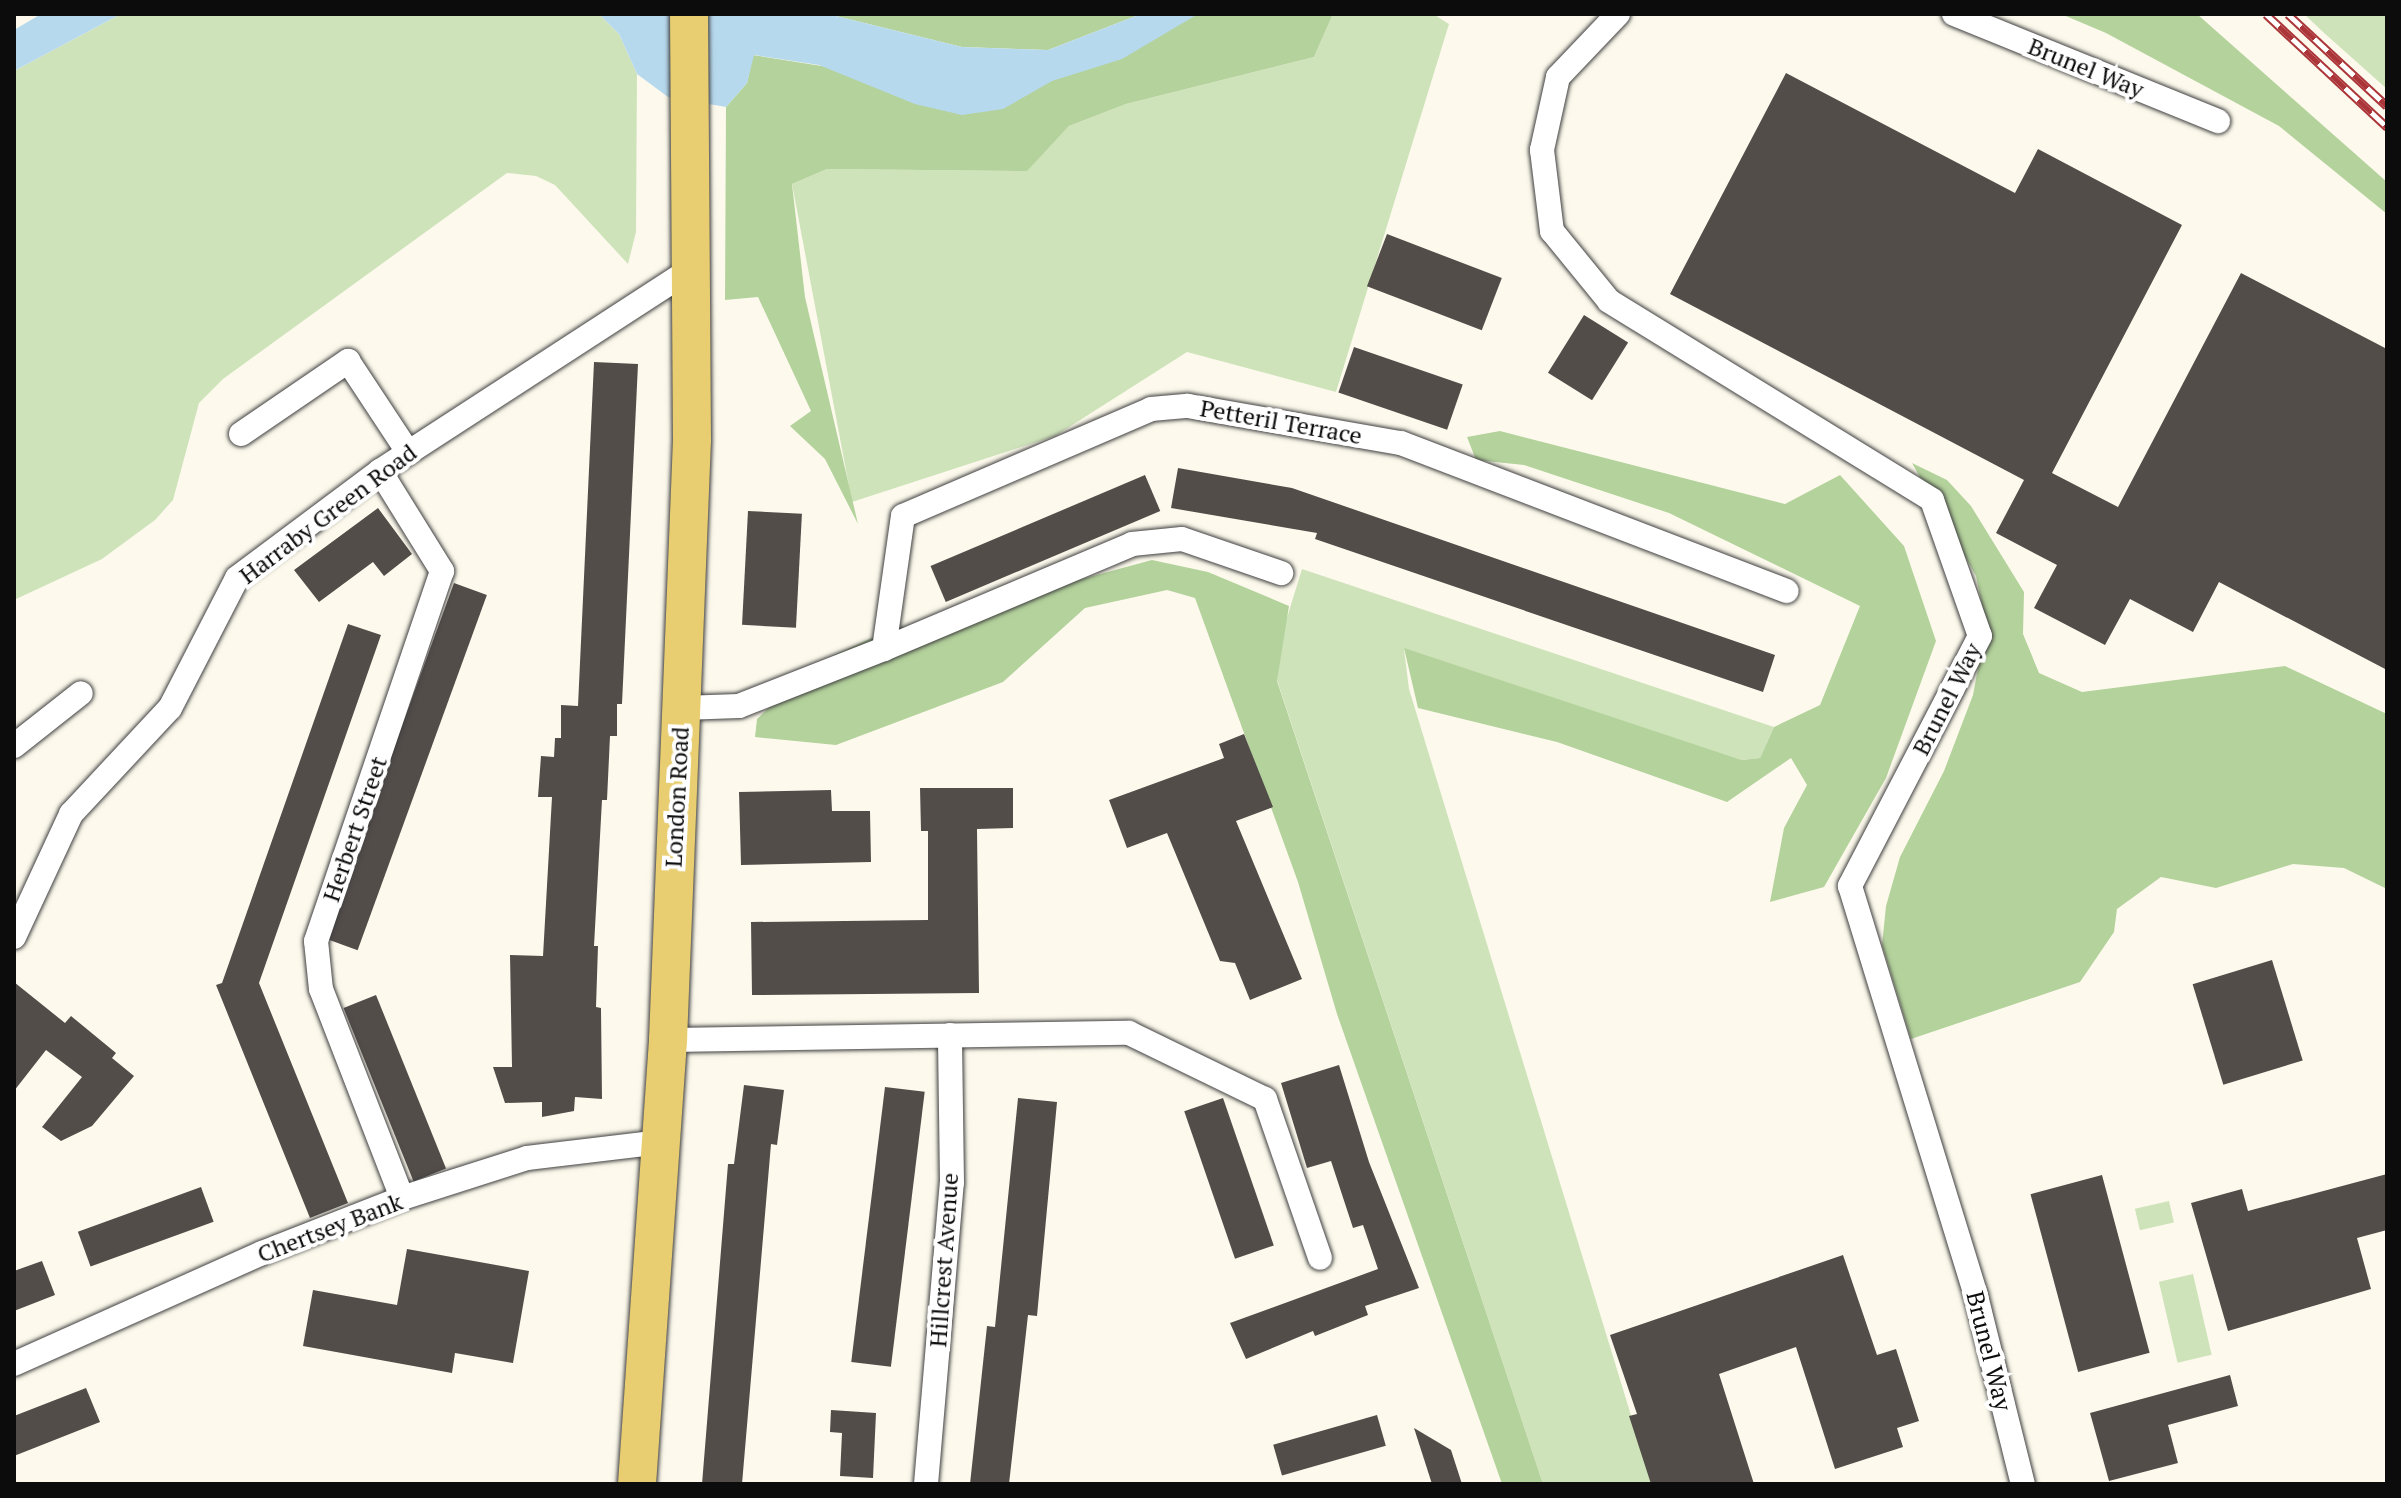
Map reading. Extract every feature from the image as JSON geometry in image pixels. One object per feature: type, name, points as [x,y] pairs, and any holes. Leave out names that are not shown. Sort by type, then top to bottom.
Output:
[{"type":"main road","name":"London Road","points":[[637,1484],[668,1040],[682,708],[693,268],[687,109],[689,14]]},
{"type":"street","name":"Brunel Way","points":[[1618,14],[1558,77],[1542,150],[1552,231],[1609,301],[1932,500],[1980,636],[1850,886],[1976,1296],[2023,1484]]},
{"type":"street","name":"Brunel Way","points":[[1954,14],[2218,121]]},
{"type":"street","name":"Harraby Green Road","points":[[14,937],[71,814],[170,708],[237,578],[380,471],[693,268]]},
{"type":"street","points":[[241,434],[348,361],[408,452]]},
{"type":"street","name":"Petteril Terrace","points":[[884,649],[903,516],[1151,409],[1188,406],[1401,443],[1787,591]]},
{"type":"street","name":"Herbert Street","points":[[380,471],[442,571],[316,941],[321,989],[402,1198]]},
{"type":"street","points":[[682,708],[739,706],[884,649],[1132,544],[1182,539],[1281,573]]},
{"type":"street","points":[[14,746],[81,693]]},
{"type":"street","points":[[668,1040],[1129,1033],[1265,1099],[1320,1258]]},
{"type":"street","name":"Hillcrest Avenue","points":[[926,1484],[952,1183],[950,1035]]},
{"type":"street","name":"Chertsey Bank","points":[[14,1364],[262,1253],[402,1198],[527,1158],[661,1142]]},
{"type":"green space","points":[[121,14],[599,14],[619,34],[637,74],[636,232],[628,264],[555,185],[536,176],[507,173],[223,379],[199,403],[173,500],[155,520],[102,559],[14,600],[14,71]]},
{"type":"green space","points":[[828,14],[1141,14],[1048,50],[962,47]]},
{"type":"green space","points":[[1173,14],[1333,14],[1314,57],[1126,104],[1069,126],[1027,171],[827,169],[792,184],[805,297],[858,524],[825,459],[790,426],[811,411],[758,297],[725,300],[726,107],[747,83],[753,55],[991,93]]},
{"type":"green space","points":[[1333,14],[1433,14],[1449,24],[1336,392],[1187,352],[1055,436],[852,502],[792,184],[827,169],[1026,171],[1069,126],[1126,104],[1314,57]]},
{"type":"green space","points":[[2061,14],[2197,14],[2387,182],[2387,214],[2279,126],[2106,33]]},
{"type":"green space","points":[[2304,14],[2387,14],[2387,89],[2323,32]]},
{"type":"green space","points":[[1500,431],[1785,504],[1840,475],[1904,546],[1936,641],[1886,778],[1824,887],[1770,902],[1784,828],[1807,785],[1791,758],[1727,802],[1557,742],[1418,708],[1404,648],[1742,760],[1760,758],[1774,727],[1820,705],[1860,606],[1669,513],[1524,465],[1476,460],[1467,437]]},
{"type":"green space","points":[[1912,463],[1947,480],[1971,506],[2024,592],[2023,634],[2039,673],[2082,692],[2285,666],[2387,714],[2387,889],[2344,868],[2293,864],[2216,888],[2161,877],[2117,909],[2114,932],[2080,982],[1911,1039],[1882,945],[1886,906],[1900,857],[1944,771],[1973,695],[1986,625],[1976,576]]},
{"type":"green space","points":[[1152,560],[1208,572],[1289,606],[1277,681],[1543,1484],[1502,1484],[1337,1014],[1298,882],[1195,598],[1167,590],[1085,608],[1003,682],[836,745],[755,737],[757,719],[798,680],[832,656],[885,632]]},
{"type":"green space","points":[[1302,569],[1774,727],[1760,758],[1742,760],[1404,649],[1409,689],[1652,1484],[1543,1484],[1277,680],[1281,637]]},
{"type":"green space","points":[[2169,1201],[2174,1222],[2140,1230],[2135,1209]]},
{"type":"green space","points":[[2193,1274],[2212,1355],[2178,1363],[2159,1282]]},
{"type":"water","points":[[41,14],[121,14],[14,71],[14,30]]},
{"type":"water","points":[[599,14],[828,14],[962,47],[1048,50],[1141,14],[1198,14],[1122,59],[1052,81],[1003,109],[962,115],[915,104],[819,65],[754,55],[747,83],[726,107],[668,97],[637,74],[619,34]]},
{"type":"building","points":[[1786,73],[2015,193],[2038,149],[2182,225],[2052,473],[2118,507],[2241,273],[2387,349],[2387,670],[2219,582],[2193,632],[2130,599],[2105,645],[2034,608],[2057,565],[1996,533],[2024,480],[1670,294]]},
{"type":"building","points":[[1387,234],[1502,278],[1482,330],[1367,286]]},
{"type":"building","points":[[1584,315],[1628,343],[1592,400],[1548,373]]},
{"type":"building","points":[[1354,347],[1463,384],[1447,430],[1338,392]]},
{"type":"building","points":[[594,362],[638,364],[622,704],[617,704],[617,736],[610,736],[607,800],[602,800],[594,946],[598,946],[596,1007],[601,1008],[602,1099],[575,1097],[574,1111],[542,1117],[542,1102],[505,1103],[493,1067],[512,1067],[510,955],[543,956],[552,797],[538,797],[541,756],[554,757],[555,738],[561,738],[561,705],[578,706]]},
{"type":"building","points":[[1178,468],[1292,488],[1775,655],[1763,692],[1315,539],[1317,533],[1171,508]]},
{"type":"building","points":[[1145,475],[1160,511],[946,602],[931,566]]},
{"type":"building","points":[[378,508],[412,554],[384,576],[373,562],[319,602],[294,570]]},
{"type":"building","points":[[748,511],[802,514],[796,628],[742,625]]},
{"type":"building","points":[[454,583],[487,595],[358,950],[325,938]]},
{"type":"building","points":[[348,624],[381,635],[259,983],[348,1203],[310,1218],[216,985],[222,983]]},
{"type":"building","points":[[1244,734],[1273,807],[1236,821],[1302,979],[1250,1000],[1235,963],[1220,961],[1167,833],[1127,848],[1109,800],[1224,758],[1219,744]]},
{"type":"building","points":[[920,788],[1013,788],[1013,828],[977,829],[979,993],[752,995],[751,922],[928,920],[928,831],[921,831]]},
{"type":"building","points":[[831,790],[832,811],[870,811],[871,862],[741,865],[739,792]]},
{"type":"building","points":[[2272,960],[2303,1060],[2223,1085],[2193,984]]},
{"type":"building","points":[[14,982],[65,1023],[71,1016],[116,1053],[112,1058],[134,1076],[92,1126],[61,1141],[42,1127],[82,1077],[46,1050],[14,1091]]},
{"type":"building","points":[[376,995],[446,1168],[414,1181],[344,1008]]},
{"type":"building","points":[[1339,1065],[1369,1162],[1419,1288],[1365,1306],[1368,1315],[1315,1336],[1313,1331],[1246,1359],[1230,1323],[1378,1269],[1363,1225],[1353,1228],[1331,1161],[1307,1168],[1281,1083]]},
{"type":"building","points":[[744,1085],[784,1090],[777,1145],[771,1144],[742,1484],[702,1484],[728,1164],[734,1164]]},
{"type":"building","points":[[885,1087],[925,1092],[891,1367],[851,1362]]},
{"type":"building","points":[[1018,1098],[1057,1102],[1037,1316],[1028,1315],[1009,1484],[970,1484],[987,1326],[995,1327]]},
{"type":"building","points":[[1223,1098],[1274,1246],[1235,1259],[1184,1111]]},
{"type":"building","points":[[2387,1174],[2387,1230],[2357,1238],[2371,1289],[2228,1331],[2191,1203],[2242,1189],[2248,1211]]},
{"type":"building","points":[[2102,1175],[2150,1353],[2078,1372],[2031,1194]]},
{"type":"building","points":[[201,1187],[214,1222],[91,1267],[78,1232]]},
{"type":"building","points":[[407,1249],[529,1271],[513,1363],[455,1353],[452,1373],[303,1346],[313,1290],[397,1305]]},
{"type":"building","points":[[1843,1255],[1877,1355],[1896,1349],[1919,1421],[1897,1428],[1903,1447],[1835,1469],[1796,1347],[1719,1374],[1754,1484],[1651,1484],[1629,1416],[1637,1414],[1610,1335]]},
{"type":"building","points":[[42,1261],[55,1295],[14,1311],[14,1271]]},
{"type":"building","points":[[2230,1375],[2238,1406],[2168,1425],[2178,1463],[2109,1481],[2090,1413]]},
{"type":"building","points":[[86,1388],[100,1422],[14,1456],[14,1416]]},
{"type":"building","points":[[831,1410],[876,1413],[873,1478],[840,1476],[842,1433],[830,1432]]},
{"type":"building","points":[[1377,1415],[1386,1446],[1282,1476],[1273,1445]]},
{"type":"building","points":[[1414,1428],[1451,1450],[1462,1484],[1432,1484]]},
{"type":"railway","points":[[2266,14],[2387,127]]},
{"type":"railway","points":[[2288,14],[2387,106]]}]
